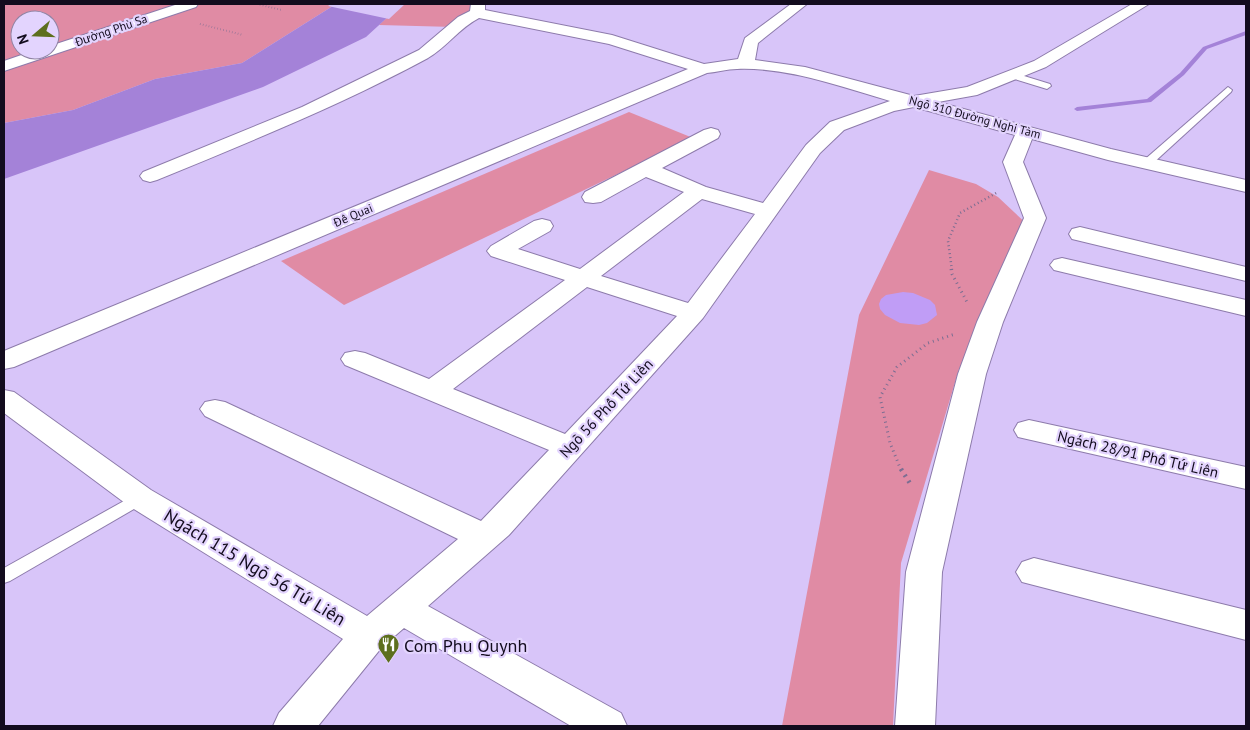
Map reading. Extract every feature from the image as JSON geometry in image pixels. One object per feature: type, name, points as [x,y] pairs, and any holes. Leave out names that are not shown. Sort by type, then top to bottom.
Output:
[{"type":"street","name":"Đường Phù Sa","points":[[4,66],[191,4]]},
{"type":"street","points":[[747,65],[746,57],[751,41],[800,4]]},
{"type":"street","name":"Ngõ 56 Phố Tứ Liên","points":[[292,726],[369,636],[497,526],[694,313],[813,149],[837,126],[890,106],[971,91],[1012,75],[1048,60],[1142,4]]},
{"type":"street","points":[[150,176],[308,111],[425,53],[478,8],[612,40],[703,69]]},
{"type":"street","name":"Ngõ 310 Đường Nghi Tàm","points":[[703,69],[737,64],[805,72],[1147,163],[1246,186]]},
{"type":"street","name":"Đê Quai","points":[[4,361],[703,69]]},
{"type":"street","points":[[915,726],[924,572],[936,519],[972,374],[990,322],[1035,218],[1013,162],[1026,131]]},
{"type":"street","points":[[593,197],[711,134]]},
{"type":"street","points":[[645,169],[699,191],[768,211]]},
{"type":"street","points":[[432,391],[699,191]]},
{"type":"street","points":[[542,226],[500,251],[694,313]]},
{"type":"street","points":[[1080,234],[1246,274]]},
{"type":"street","points":[[1062,265],[1246,308]]},
{"type":"street","points":[[355,359],[569,448]]},
{"type":"street","name":"Ngách 115 Ngõ 56 Tứ Liên","points":[[4,399],[140,498],[369,636]]},
{"type":"street","points":[[215,409],[484,537]]},
{"type":"street","name":"Ngách 28/91 Phố Tứ Liên","points":[[1029,430],[1246,478]]},
{"type":"street","points":[[1034,572],[1246,625]]},
{"type":"street","points":[[400,608],[607,726]]},
{"type":"lane","points":[[1012,75],[1047,86]]},
{"type":"lane","points":[[1147,163],[1228,90]]},
{"type":"lane","points":[[4,576],[140,498]]},
{"type":"path","points":[[257,4],[282,10]]},
{"type":"path","points":[[968,304],[952,274],[948,241],[960,213],[992,194],[1022,186]]},
{"type":"path","points":[[936,519],[903,475],[890,446],[880,397],[897,368],[928,343],[958,332]]},
{"type":"shaded area","points":[[4,4],[336,4],[242,63],[155,79],[73,110],[4,123]]},
{"type":"shaded area","points":[[336,4],[402,4],[366,37],[263,87],[4,179],[4,123],[73,110],[155,79],[242,63]]},
{"type":"shaded area","points":[[402,4],[478,4],[477,13],[454,27],[379,25]]},
{"type":"shaded area","points":[[629,112],[693,138],[344,305],[281,261]]},
{"type":"shaded area","points":[[929,170],[976,184],[998,197],[1031,228],[975,344],[959,369],[901,563],[893,726],[782,726],[859,315]]},
{"type":"pier","points":[[331,4],[405,4],[389,19],[328,6]]},
{"type":"building","points":[[903,292],[913,293],[930,300],[935,305],[937,315],[927,323],[919,325],[900,323],[885,315],[880,309],[881,299],[886,295]]},
{"type":"waterway","points":[[1077,109],[1149,101],[1182,74],[1205,48],[1246,33]]},
{"type":"place","name":"Com Phu Quynh","points":[[388,664]]}]
